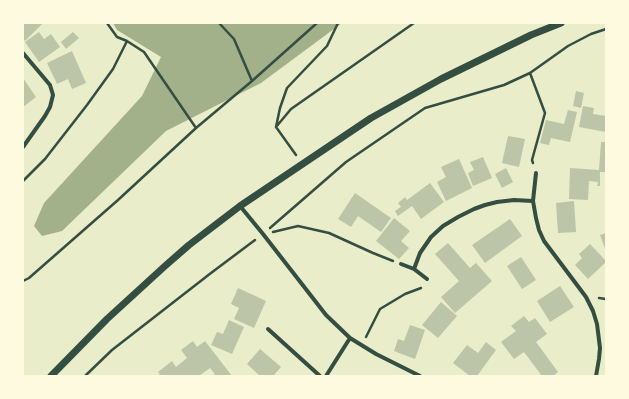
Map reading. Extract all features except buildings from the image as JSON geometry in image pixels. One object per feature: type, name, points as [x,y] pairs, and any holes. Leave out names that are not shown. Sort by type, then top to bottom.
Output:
[{"type":"street","points":[[51,376],[107,319],[165,266],[240,206],[371,118],[441,79],[531,35],[561,23]]},
{"type":"street","points":[[23,53],[50,85],[53,95],[50,107],[45,116],[23,147]]},
{"type":"street","points":[[536,172],[533,201],[539,230],[544,241],[582,292],[593,311],[597,324],[600,359],[596,376]]},
{"type":"street","points":[[414,269],[420,254],[431,237],[443,226],[458,217],[485,204],[514,200],[533,201]]},
{"type":"street","points":[[240,206],[326,315],[350,338],[361,346],[420,376]]},
{"type":"street","points":[[401,264],[414,269],[427,279]]},
{"type":"street","points":[[268,329],[320,376]]},
{"type":"street","points":[[326,376],[350,338]]},
{"type":"path","points":[[107,23],[117,37],[127,41],[144,52],[196,128]]},
{"type":"path","points":[[219,23],[234,39],[252,81]]},
{"type":"path","points":[[23,281],[29,278],[118,200],[196,128],[252,81],[317,23]]},
{"type":"path","points":[[303,164],[276,127],[280,108],[287,88],[326,46],[338,23]]},
{"type":"path","points":[[276,127],[291,109],[414,23]]},
{"type":"path","points":[[85,376],[112,350],[263,234],[346,162],[425,108],[504,84],[530,73],[568,46],[591,34],[606,29]]},
{"type":"path","points":[[23,181],[45,159],[87,105],[113,69],[127,41]]},
{"type":"path","points":[[530,73],[545,113],[532,160],[536,172]]},
{"type":"path","points":[[263,234],[298,226],[329,232],[373,253],[401,264]]},
{"type":"path","points":[[361,346],[380,309],[405,294],[431,284],[427,279]]},
{"type":"shaded area","points":[[113,23],[342,23],[261,83],[166,131],[62,231],[42,236],[34,226],[44,203],[142,96],[161,57],[117,30]]}]
